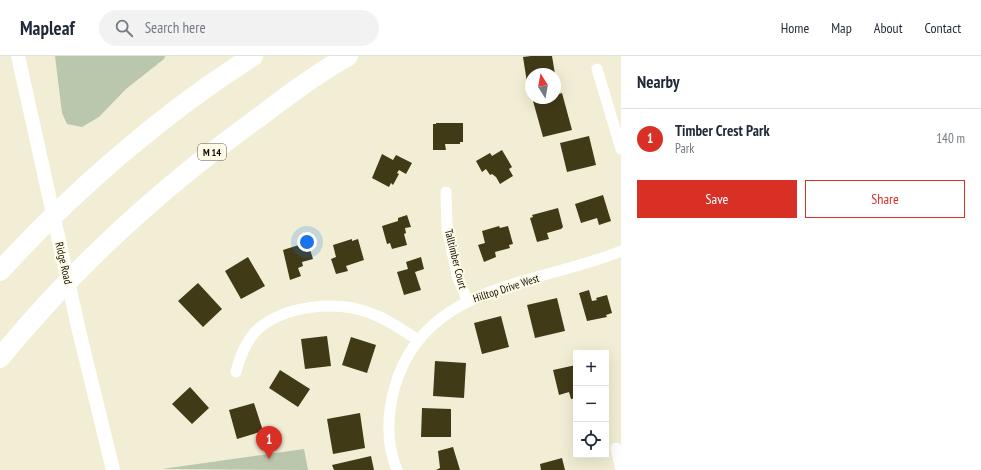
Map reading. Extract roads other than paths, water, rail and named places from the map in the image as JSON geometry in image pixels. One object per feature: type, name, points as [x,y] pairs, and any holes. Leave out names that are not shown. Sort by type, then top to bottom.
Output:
[{"type":"highway","points":[[0,271],[68,202],[143,137],[198,94],[253,56]]},
{"type":"highway","name":"M 14","points":[[0,358],[76,272],[134,217],[227,140],[305,83],[348,56]]},
{"type":"street","name":"Ridge Road","points":[[18,56],[79,331],[113,470]]},
{"type":"street","points":[[597,69],[621,149]]},
{"type":"street","name":"Talltimber Court","points":[[446,192],[447,228],[457,274],[467,300]]},
{"type":"street","name":"Hilltop Drive West","points":[[397,470],[389,434],[390,404],[396,380],[403,364],[418,340],[442,317],[467,300],[485,293],[599,260],[621,251]]},
{"type":"street","points":[[236,372],[240,354],[257,330],[280,317],[305,308],[332,306],[360,310],[386,320],[418,340]]},
{"type":"street","points":[[616,448],[621,470]]},
{"type":"place","name":"Timber Crest Park","points":[[269,459]]}]
